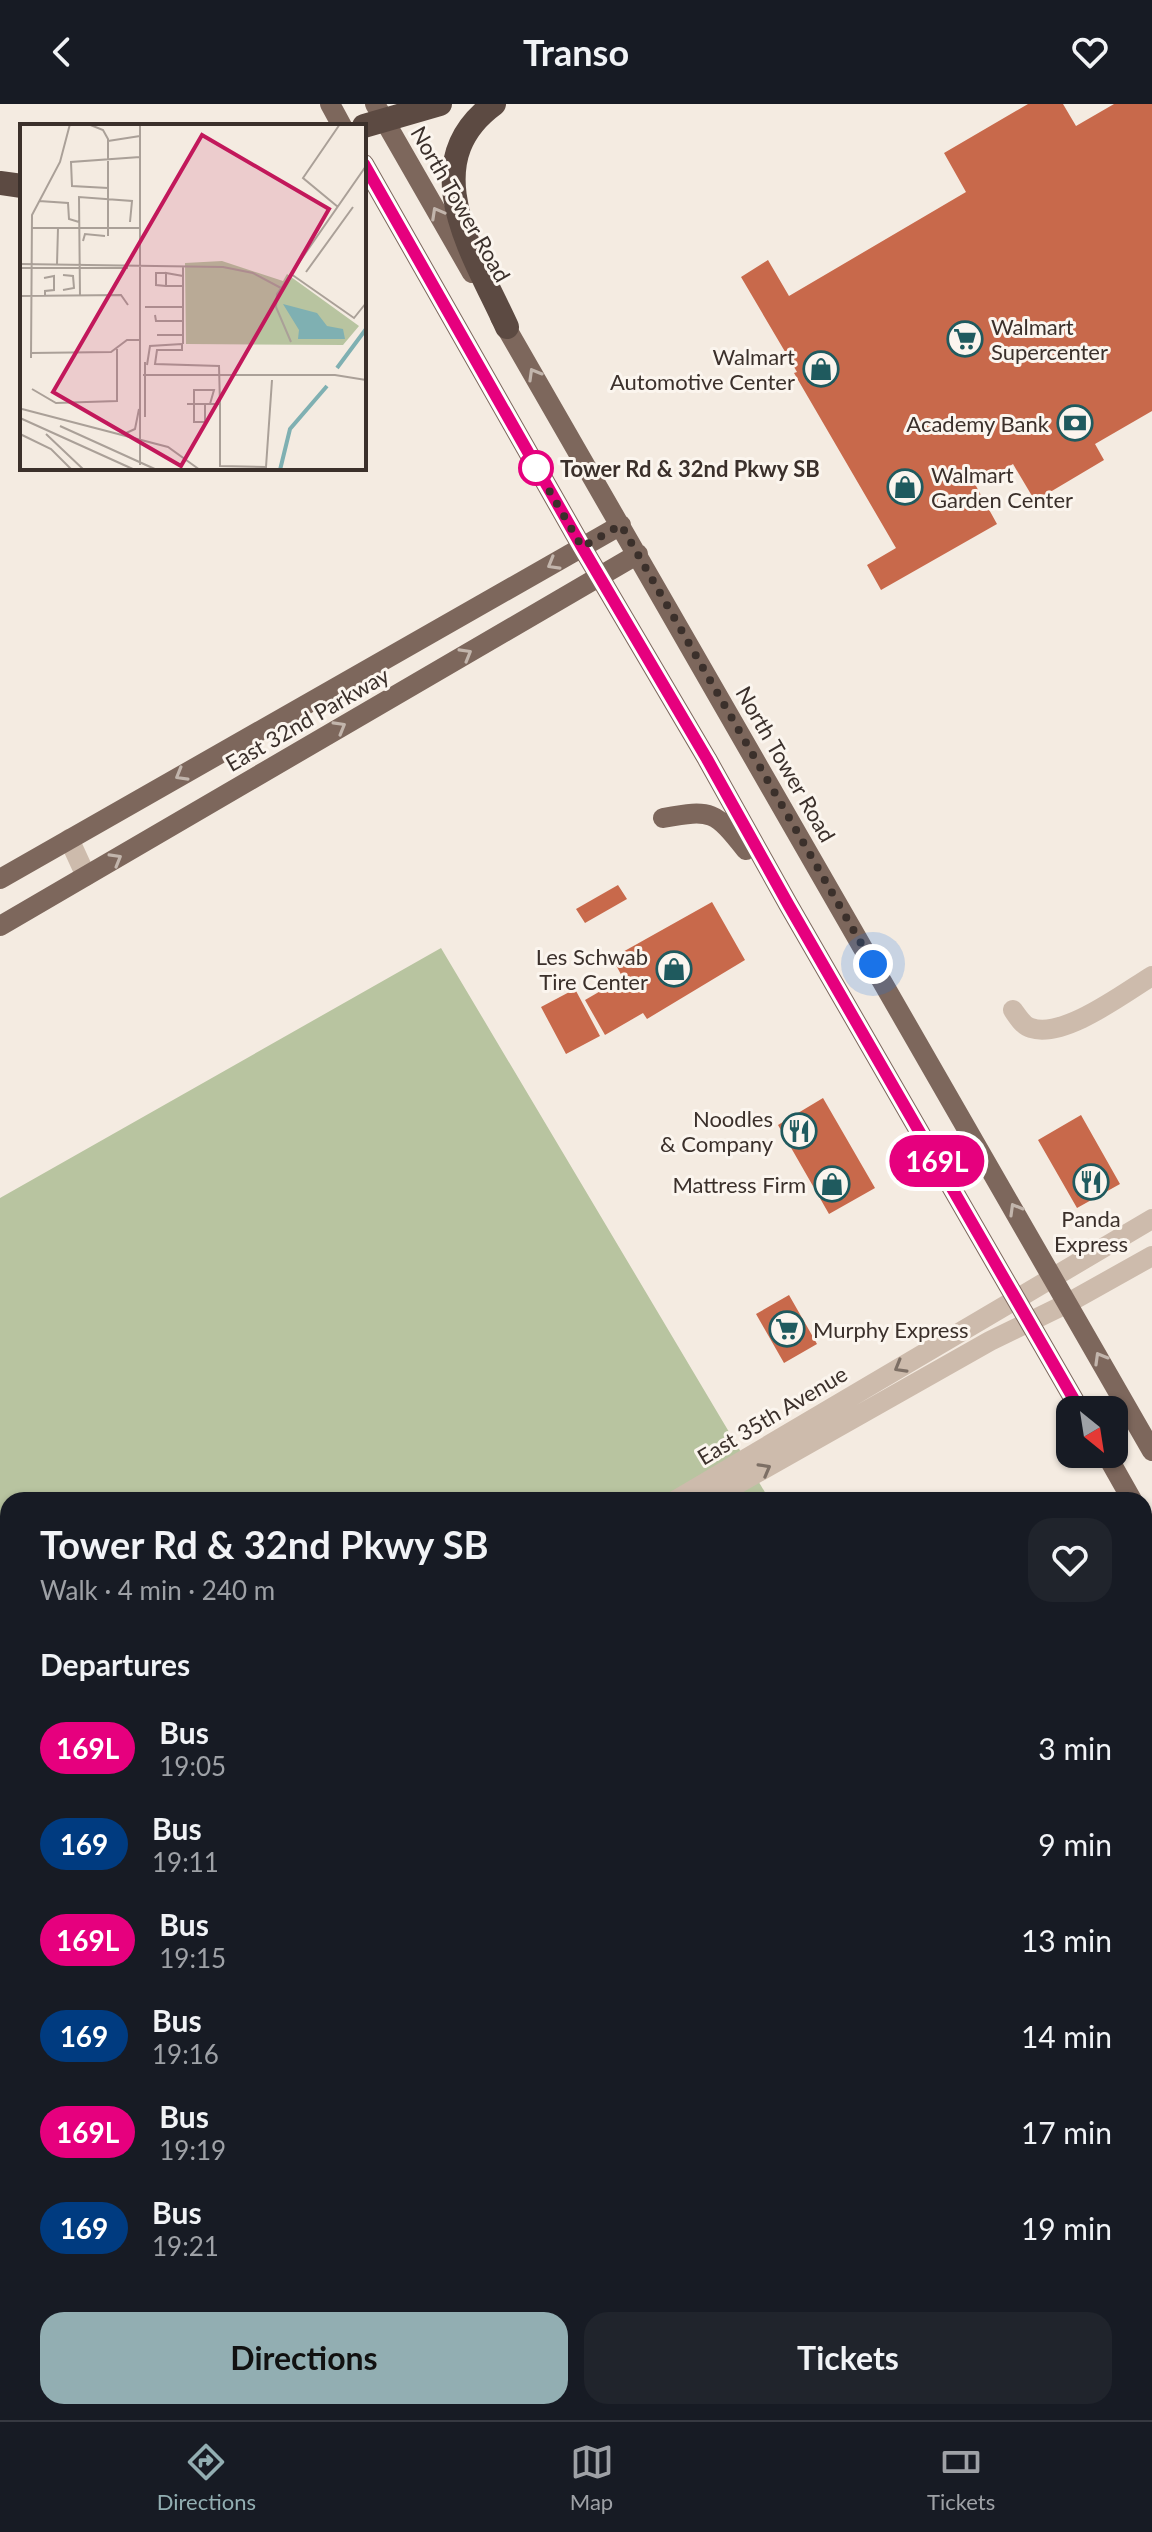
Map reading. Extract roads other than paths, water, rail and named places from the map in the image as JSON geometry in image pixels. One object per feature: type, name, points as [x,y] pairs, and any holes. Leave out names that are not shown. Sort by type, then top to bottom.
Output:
[{"type":"highway","points":[[374,117],[440,104]]},
{"type":"highway","points":[[494,104],[472,123],[458,144],[452,172],[453,188],[466,236],[507,327]]},
{"type":"highway","points":[[0,183],[20,186]]},
{"type":"main road","points":[[330,104],[341,124]]},
{"type":"main road","name":"North Tower Road","points":[[374,117],[507,327],[1152,1451]]},
{"type":"main road","points":[[366,168],[599,578],[707,759],[1072,1396]]},
{"type":"main road","name":"East 32nd Parkway","points":[[0,879],[621,525]]},
{"type":"main road","name":"East 32nd Parkway","points":[[0,926],[638,554]]},
{"type":"main road","points":[[663,818],[700,812],[715,817],[728,828],[788,904]]},
{"type":"main road","points":[[1114,1468],[1127,1492]]},
{"type":"street","points":[[69,839],[86,876]]},
{"type":"street","points":[[1013,1010],[1031,1029],[1060,1028],[1152,976]]},
{"type":"street","name":"East 35th Avenue","points":[[689,1492],[1152,1219]]},
{"type":"street","name":"East 35th Avenue","points":[[723,1492],[990,1341],[1030,1323],[1152,1256]]},
{"type":"place","name":"Walmart Supercenter","points":[[965,339]]},
{"type":"place","name":"Walmart Automotive Center","points":[[821,369]]},
{"type":"place","name":"Academy Bank","points":[[1075,423]]},
{"type":"place","name":"Tower Rd & 32nd Pkwy SB","points":[[536,468]]},
{"type":"place","name":"Walmart Garden Center","points":[[905,487]]},
{"type":"place","name":"Les Schwab Tire Center","points":[[674,969]]},
{"type":"place","name":"Noodles & Company","points":[[799,1131]]},
{"type":"place","name":"Panda Express","points":[[1091,1182]]},
{"type":"place","name":"Mattress Firm","points":[[832,1184]]},
{"type":"place","name":"Murphy Express","points":[[787,1329]]}]
